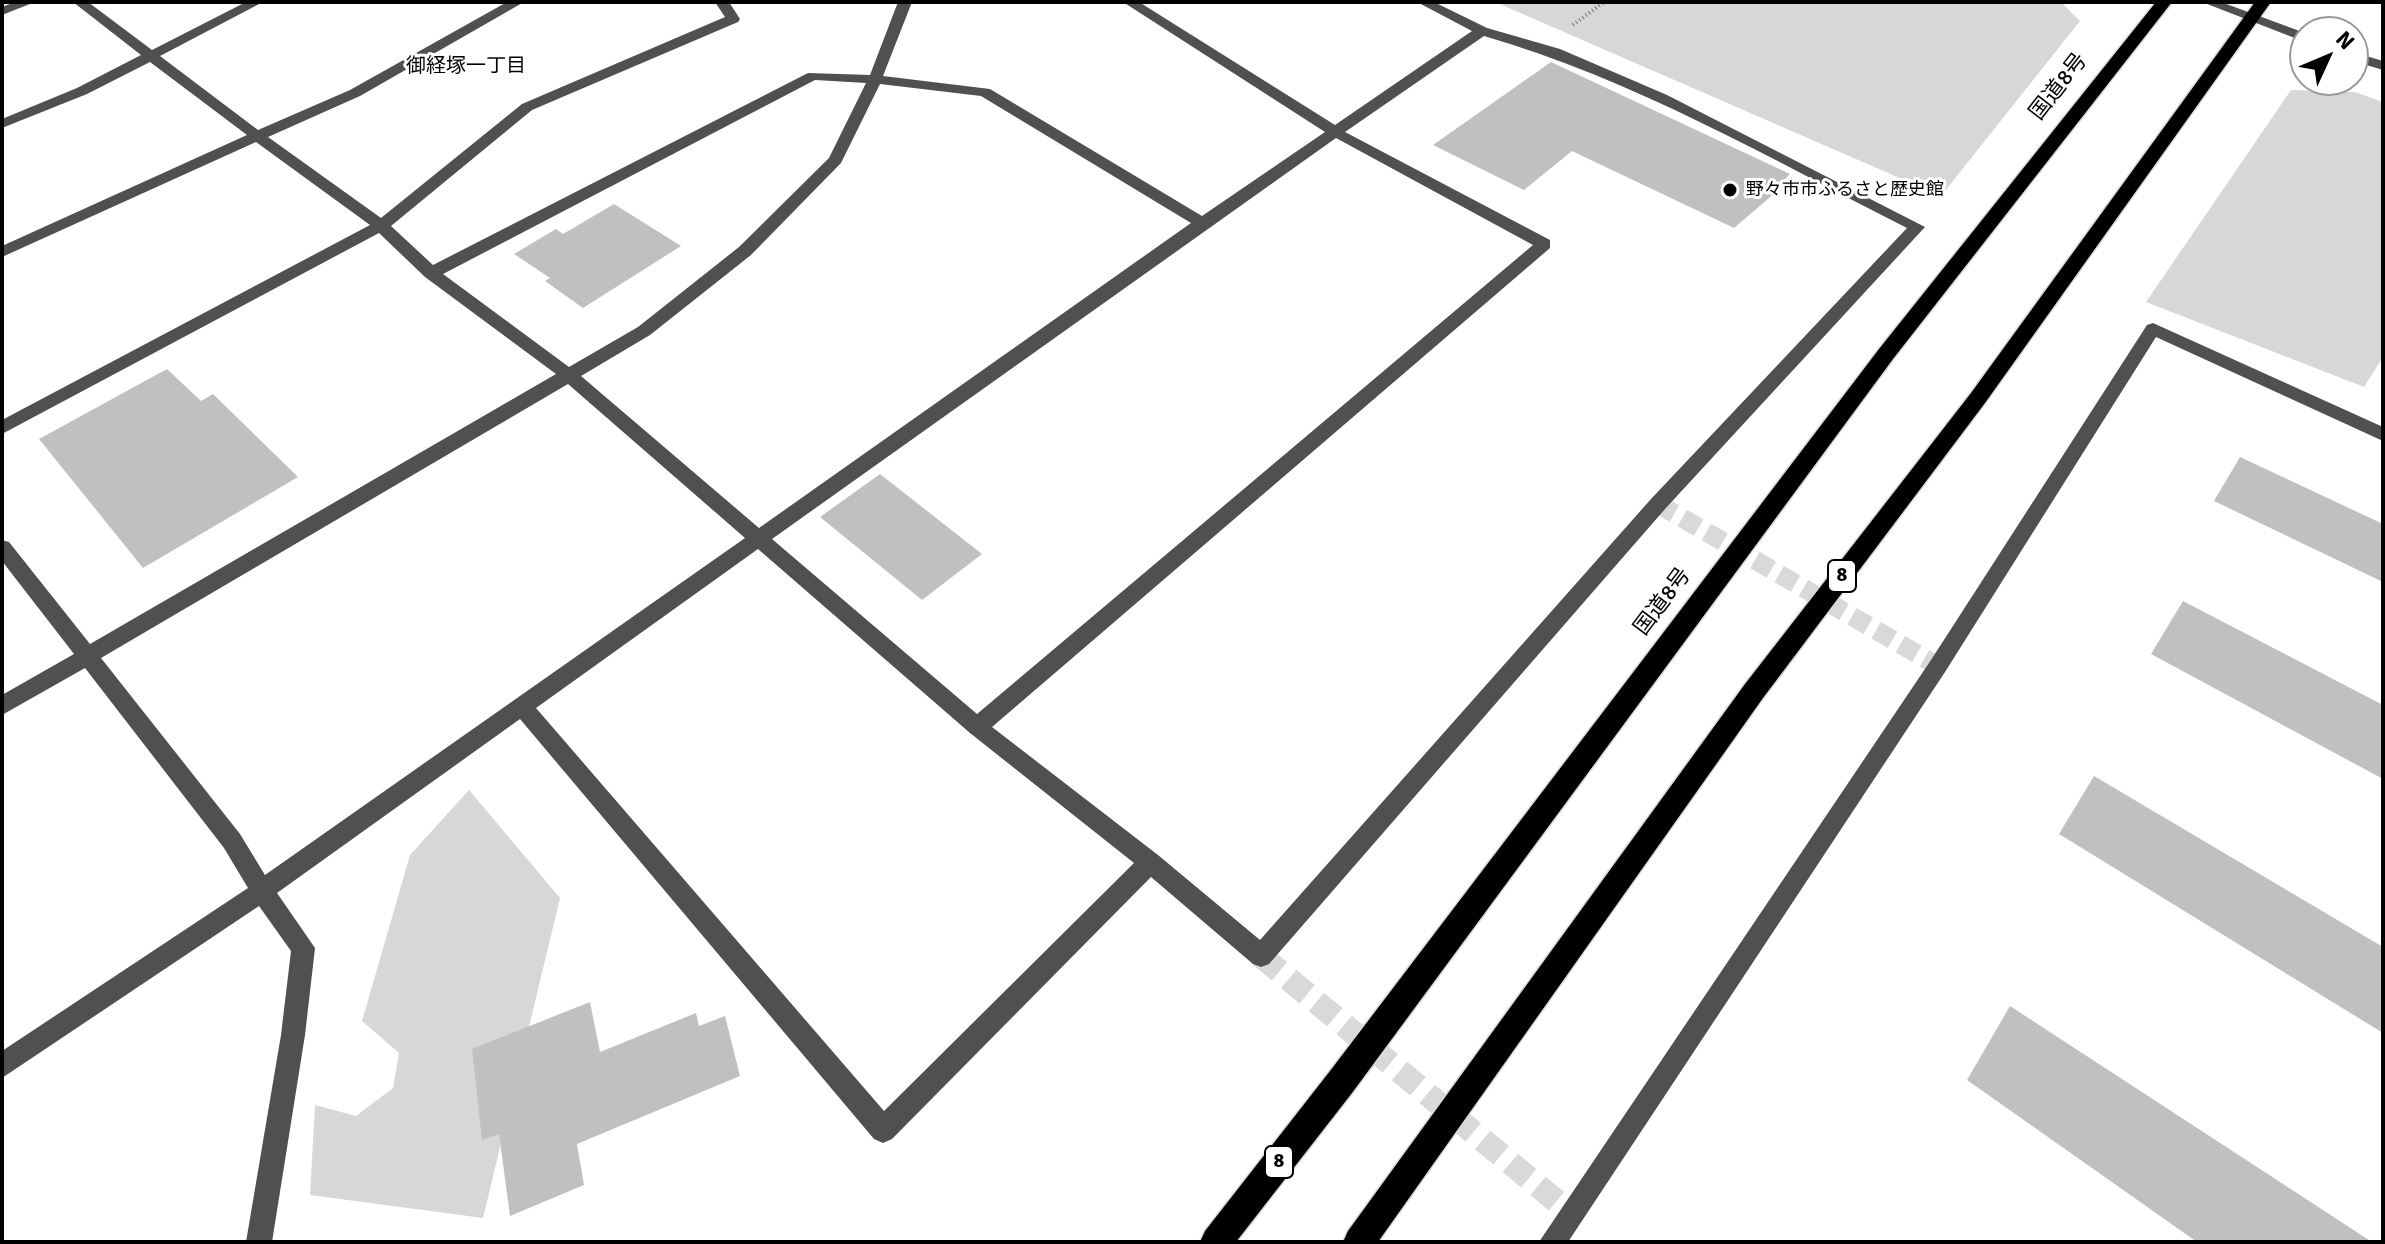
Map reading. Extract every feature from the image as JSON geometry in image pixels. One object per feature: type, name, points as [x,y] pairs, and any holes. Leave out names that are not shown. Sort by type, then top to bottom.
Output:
[{"type":"highway","name":"国道8号","points":[[1216,1242],[1341,1082],[1886,354],[2164,2]]},
{"type":"highway","name":"8","points":[[1359,1242],[1754,691],[1978,398],[2257,10]]},
{"type":"street","points":[[2,11],[28,2]]},
{"type":"street","points":[[80,2],[381,226],[431,273],[570,376],[977,727],[1150,862],[1261,956],[1658,504],[1917,227],[1662,98],[1555,52],[1482,31],[1424,2]]},
{"type":"street","points":[[2,124],[82,91],[256,2]]},
{"type":"street","points":[[2,252],[355,93],[517,2]]},
{"type":"street","points":[[2,428],[381,226],[527,107],[733,19],[722,2]]},
{"type":"street","points":[[2,706],[644,331],[745,251],[836,160],[875,79],[905,2]]},
{"type":"street","points":[[977,727],[1544,244],[1335,132],[1130,2]]},
{"type":"street","points":[[2209,2],[2257,10],[2289,29]]},
{"type":"street","points":[[2,1066],[262,891],[1202,223],[1482,31]]},
{"type":"street","points":[[431,273],[813,76],[875,79],[985,92],[1202,223]]},
{"type":"street","points":[[1552,1242],[1573,1215],[1938,666],[2153,329],[2383,433]]},
{"type":"street","points":[[2,547],[232,841],[262,891],[303,948],[293,1035],[259,1242]]},
{"type":"street","points":[[522,707],[883,1130],[1150,862]]},
{"type":"path","points":[[1578,37],[1573,26],[1604,2]]},
{"type":"shaded area","points":[[1495,2],[2061,2],[2080,21],[1941,196]]},
{"type":"shaded area","points":[[2289,93],[2289,96],[2366,96],[2383,102],[2383,357],[2364,387],[2146,302]]},
{"type":"shaded area","points":[[469,790],[560,898],[483,1218],[310,1195],[315,1105],[356,1116],[393,1088],[399,1053],[362,1021],[410,855]]},
{"type":"building","name":"野々市市ふるさと歴史館","points":[[1551,62],[1790,174],[1779,185],[1783,186],[1734,228],[1572,151],[1524,190],[1433,145]]},
{"type":"building","points":[[614,204],[681,246],[583,308],[545,281],[550,278],[514,254],[556,229],[563,234]]},
{"type":"building","points":[[167,369],[201,401],[213,394],[298,477],[143,568],[39,439]]},
{"type":"building","points":[[2240,457],[2383,524],[2383,582],[2214,501]]},
{"type":"building","points":[[880,474],[982,554],[922,600],[820,517]]},
{"type":"building","points":[[2183,601],[2383,705],[2383,779],[2151,654]]},
{"type":"building","points":[[2094,776],[2383,947],[2383,1033],[2059,834]]},
{"type":"building","points":[[590,1002],[600,1052],[696,1013],[699,1026],[725,1016],[740,1076],[577,1144],[584,1185],[510,1216],[499,1134],[482,1140],[472,1049]]},
{"type":"building","points":[[2010,1006],[2372,1242],[2197,1242],[1967,1080]]},
{"type":"tunnel","points":[[1658,504],[1938,666]]},
{"type":"tunnel","points":[[1261,956],[1573,1215]]},
{"type":"place","name":"野々市市ふるさと歴史館","points":[[1730,190]]},
{"type":"district","name":"御経塚一丁目","points":[[466,67]]}]
